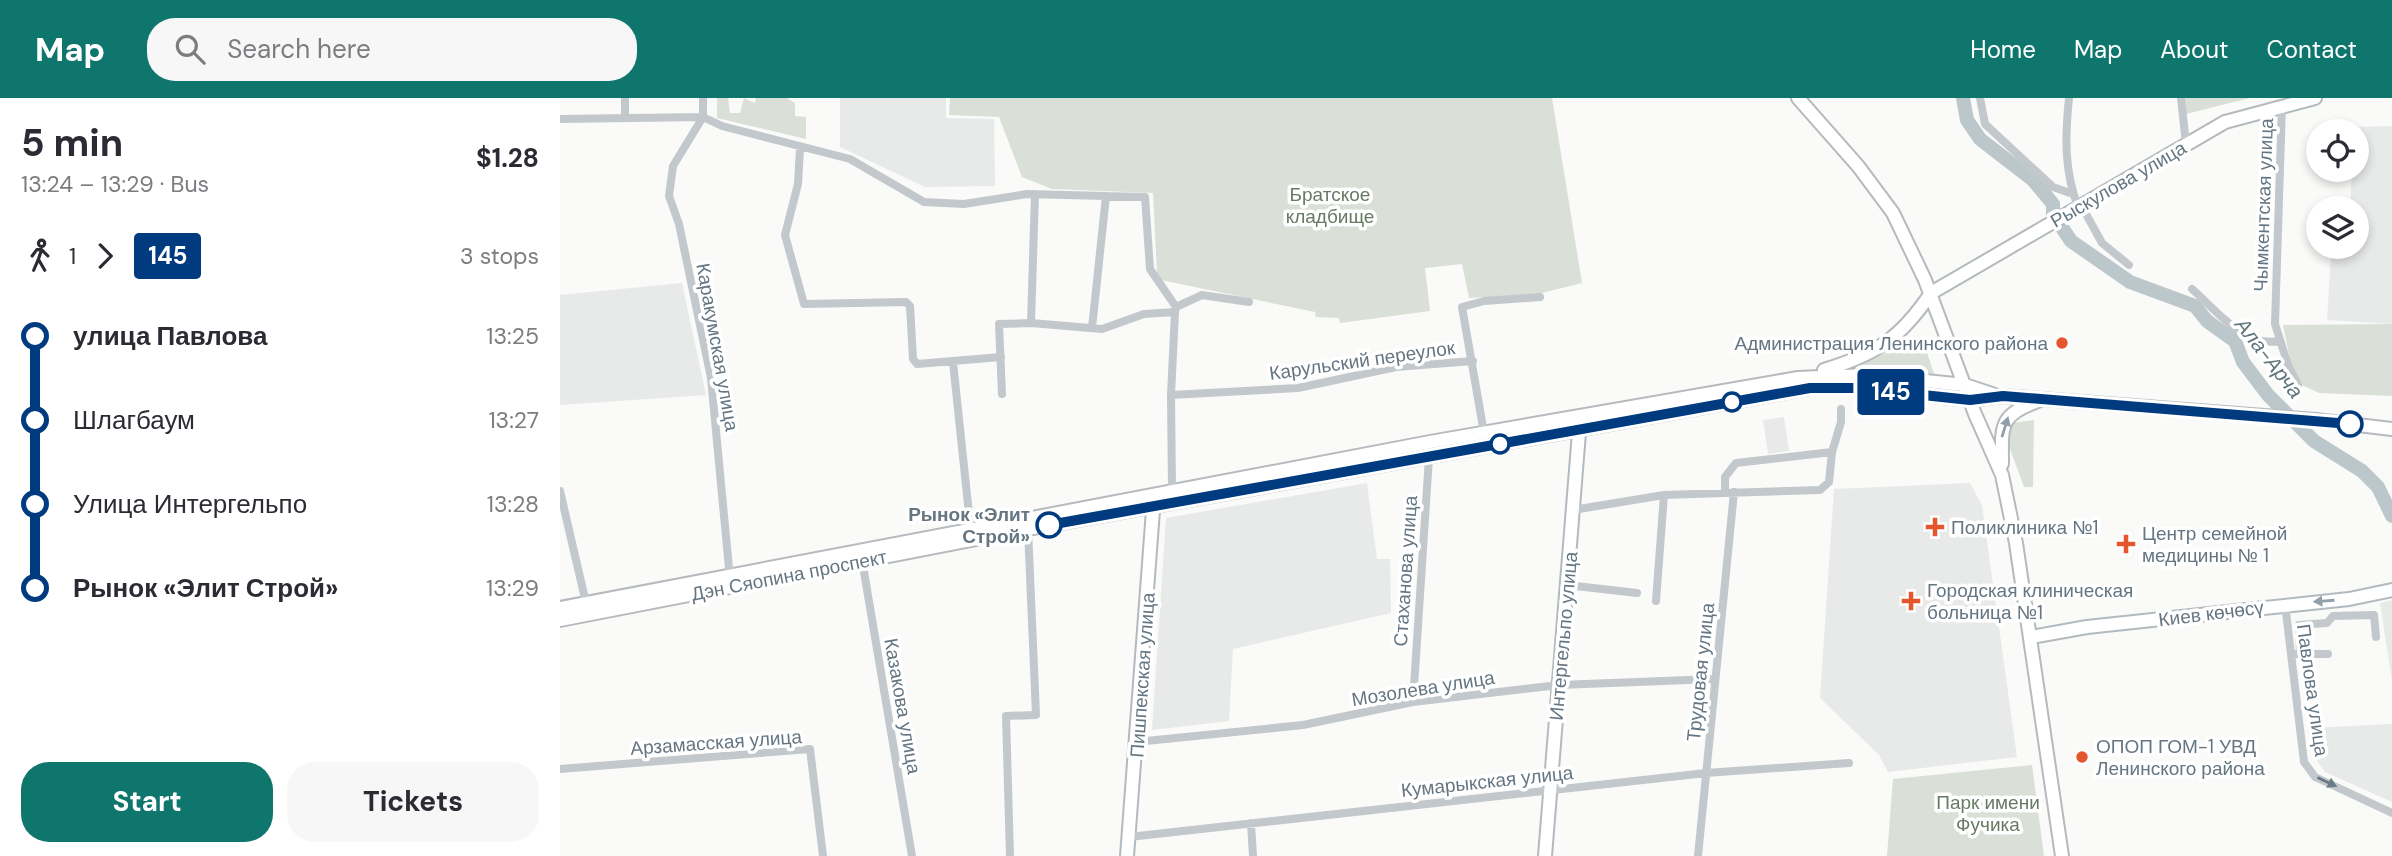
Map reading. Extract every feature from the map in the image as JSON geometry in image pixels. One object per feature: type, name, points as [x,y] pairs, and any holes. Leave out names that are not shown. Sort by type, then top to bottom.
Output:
[{"type":"main road","points":[[1798,98],[1858,166],[1893,213],[1931,293],[1970,400],[2002,475],[2009,500],[2031,637],[2062,856]]},
{"type":"main road","name":"Рыскулова улица","points":[[1931,293],[2044,227],[2076,204],[2225,122],[2315,98]]},
{"type":"main road","points":[[1798,378],[1853,360],[1886,345],[1910,322],[1931,293]]},
{"type":"main road","name":"Дэн Сяопина проспект","points":[[560,608],[730,584],[862,561],[971,535],[1028,529],[1154,500],[1172,491],[1430,442],[1798,378],[1853,374],[1965,385],[1999,396]]},
{"type":"main road","name":"Дэн Сяопина проспект","points":[[560,620],[1154,500],[1429,456],[1810,388],[1857,388],[1970,400],[1999,396]]},
{"type":"main road","points":[[1999,396],[2316,420],[2392,429]]},
{"type":"main road","points":[[2002,475],[2001,432],[2007,418],[2019,408],[2041,400]]},
{"type":"main road","name":"Интергельпо улица","points":[[1545,856],[1580,416]]},
{"type":"main road","name":"Пишпекская улица","points":[[1128,856],[1154,500]]},
{"type":"main road","name":"Киев көчөсү","points":[[2031,637],[2285,604],[2349,599],[2392,590]]},
{"type":"street","points":[[625,98],[625,117]]},
{"type":"street","points":[[703,117],[704,98]]},
{"type":"street","points":[[1980,98],[1985,124],[2058,191],[2076,204],[2102,243],[2129,265]]},
{"type":"street","points":[[2069,98],[2065,141],[2076,204]]},
{"type":"street","points":[[2181,98],[2186,144]]},
{"type":"street","name":"Чымкентская улица","points":[[2282,105],[2275,324],[2279,341],[2298,385]]},
{"type":"street","points":[[560,119],[703,117],[722,126],[850,159],[924,202],[964,204],[1035,194],[1145,197],[1150,269],[1175,309],[1171,395],[1172,491]]},
{"type":"street","name":"Каракумская улица","points":[[703,117],[673,166],[670,196],[680,224],[712,379],[730,584]]},
{"type":"street","points":[[800,148],[796,197],[785,235],[804,304],[906,302],[911,306],[913,359],[917,364],[1001,357]]},
{"type":"street","points":[[1031,323],[1035,194]]},
{"type":"street","points":[[1092,328],[1106,196]]},
{"type":"street","points":[[2192,289],[2251,339],[2267,343],[2279,341]]},
{"type":"street","points":[[1002,394],[999,324],[1112,327],[1144,314],[1175,309],[1202,295],[1249,302]]},
{"type":"street","points":[[1484,433],[1462,307],[1484,301],[1540,297]]},
{"type":"street","points":[[953,362],[971,535]]},
{"type":"street","name":"Карульский переулок","points":[[1171,395],[1298,388],[1396,367],[1473,362]]},
{"type":"street","points":[[1573,510],[1664,495],[1821,490],[1829,482],[1832,452],[1839,438],[1841,408]]},
{"type":"street","name":"Стаханова улица","points":[[1412,702],[1430,442]]},
{"type":"street","name":"Трудовая улица","points":[[1698,856],[1729,492],[1725,477],[1736,463],[1832,452]]},
{"type":"street","points":[[560,491],[563,518],[586,603]]},
{"type":"street","points":[[1656,601],[1664,495]]},
{"type":"street","points":[[1010,856],[1006,716],[1036,715],[1028,529]]},
{"type":"street","name":"Казакова улица","points":[[862,561],[912,856]]},
{"type":"street","points":[[1567,585],[1637,593]]},
{"type":"street","name":"Павлова улица","points":[[2285,604],[2296,655],[2304,762],[2315,777],[2392,813]]},
{"type":"street","points":[[2328,654],[2296,655],[2298,625],[2327,623],[2333,617],[2374,615],[2376,637]]},
{"type":"street","name":"Мозолева улица","points":[[1136,742],[1303,725],[1412,702],[1559,685],[1715,679]]},
{"type":"street","name":"Арзамасская улица","points":[[560,769],[810,749],[823,856]]},
{"type":"street","name":"Кумарыкская улица","points":[[1129,837],[1706,773],[1849,763]]},
{"type":"street","points":[[1251,823],[1253,856]]},
{"type":"shaded area","points":[[840,98],[946,98],[946,118],[994,119],[995,186],[925,187],[840,147]]},
{"type":"shaded area","points":[[2392,126],[2392,324],[2327,320],[2331,259],[2369,259],[2369,196],[2351,196],[2351,182],[2369,182],[2369,127]]},
{"type":"shaded area","points":[[682,283],[706,395],[560,405],[560,295]]},
{"type":"shaded area","points":[[1784,417],[1789,451],[1768,454],[1763,420]]},
{"type":"shaded area","points":[[1367,483],[1377,559],[1390,559],[1391,613],[1233,649],[1229,721],[1152,730],[1166,518]]},
{"type":"shaded area","name":"Городская клиническая больница №1","points":[[1970,483],[1982,505],[2017,757],[1888,772],[1879,755],[1820,698],[1834,489]]},
{"type":"shaded area","points":[[2392,600],[2392,681],[2380,603]]},
{"type":"shaded area","points":[[2392,724],[2392,802],[2325,772],[2314,756],[2308,728]]},
{"type":"green space","points":[[717,98],[728,98],[730,113],[740,113],[744,98],[755,103],[756,98],[787,98],[795,103],[795,116],[806,117],[806,139],[717,118]]},
{"type":"green space","name":"Братское кладбище","points":[[950,98],[1552,98],[1582,283],[1534,295],[1469,298],[1462,264],[1425,268],[1430,311],[1340,323],[1339,318],[1316,317],[1315,312],[1161,280],[1157,273],[1153,193],[1052,189],[1022,177],[999,117],[949,115]]},
{"type":"green space","points":[[2185,98],[2250,98],[2186,114]]},
{"type":"green space","points":[[2392,324],[2392,396],[2319,393],[2300,384],[2291,364],[2283,325]]},
{"type":"green space","points":[[1922,337],[1935,377],[1858,368],[1861,364]]},
{"type":"green space","points":[[2034,420],[2033,487],[2024,487],[2005,435],[2012,423]]},
{"type":"green space","name":"Парк имени Фучика","points":[[2032,765],[2044,856],[1887,856],[1893,779]]},
{"type":"waterway","name":"Ала-Арча","points":[[1963,98],[1967,120],[1980,139],[2033,180],[2053,204],[2053,214],[2071,241],[2130,282],[2195,306],[2207,321],[2235,341],[2243,362],[2268,395],[2314,441],[2362,471],[2378,487],[2392,516]]},
{"type":"bus line","name":"145","points":[[1049,525],[1810,388],[1857,388],[1970,400],[2003,396],[2350,424]]},
{"type":"place","name":"Администрация Ленинского района","points":[[2062,343]]},
{"type":"place","name":"Рынок «Элит Строй»","points":[[1049,525]]},
{"type":"place","name":"Поликлиника №1","points":[[1935,527]]},
{"type":"place","name":"Центр семейной медицины № 1","points":[[2126,544]]},
{"type":"place","name":"Городская клиническая больница №1","points":[[1911,601]]},
{"type":"place","name":"ОПОП ГОМ-1 УВД Ленинского района","points":[[2082,757]]}]
